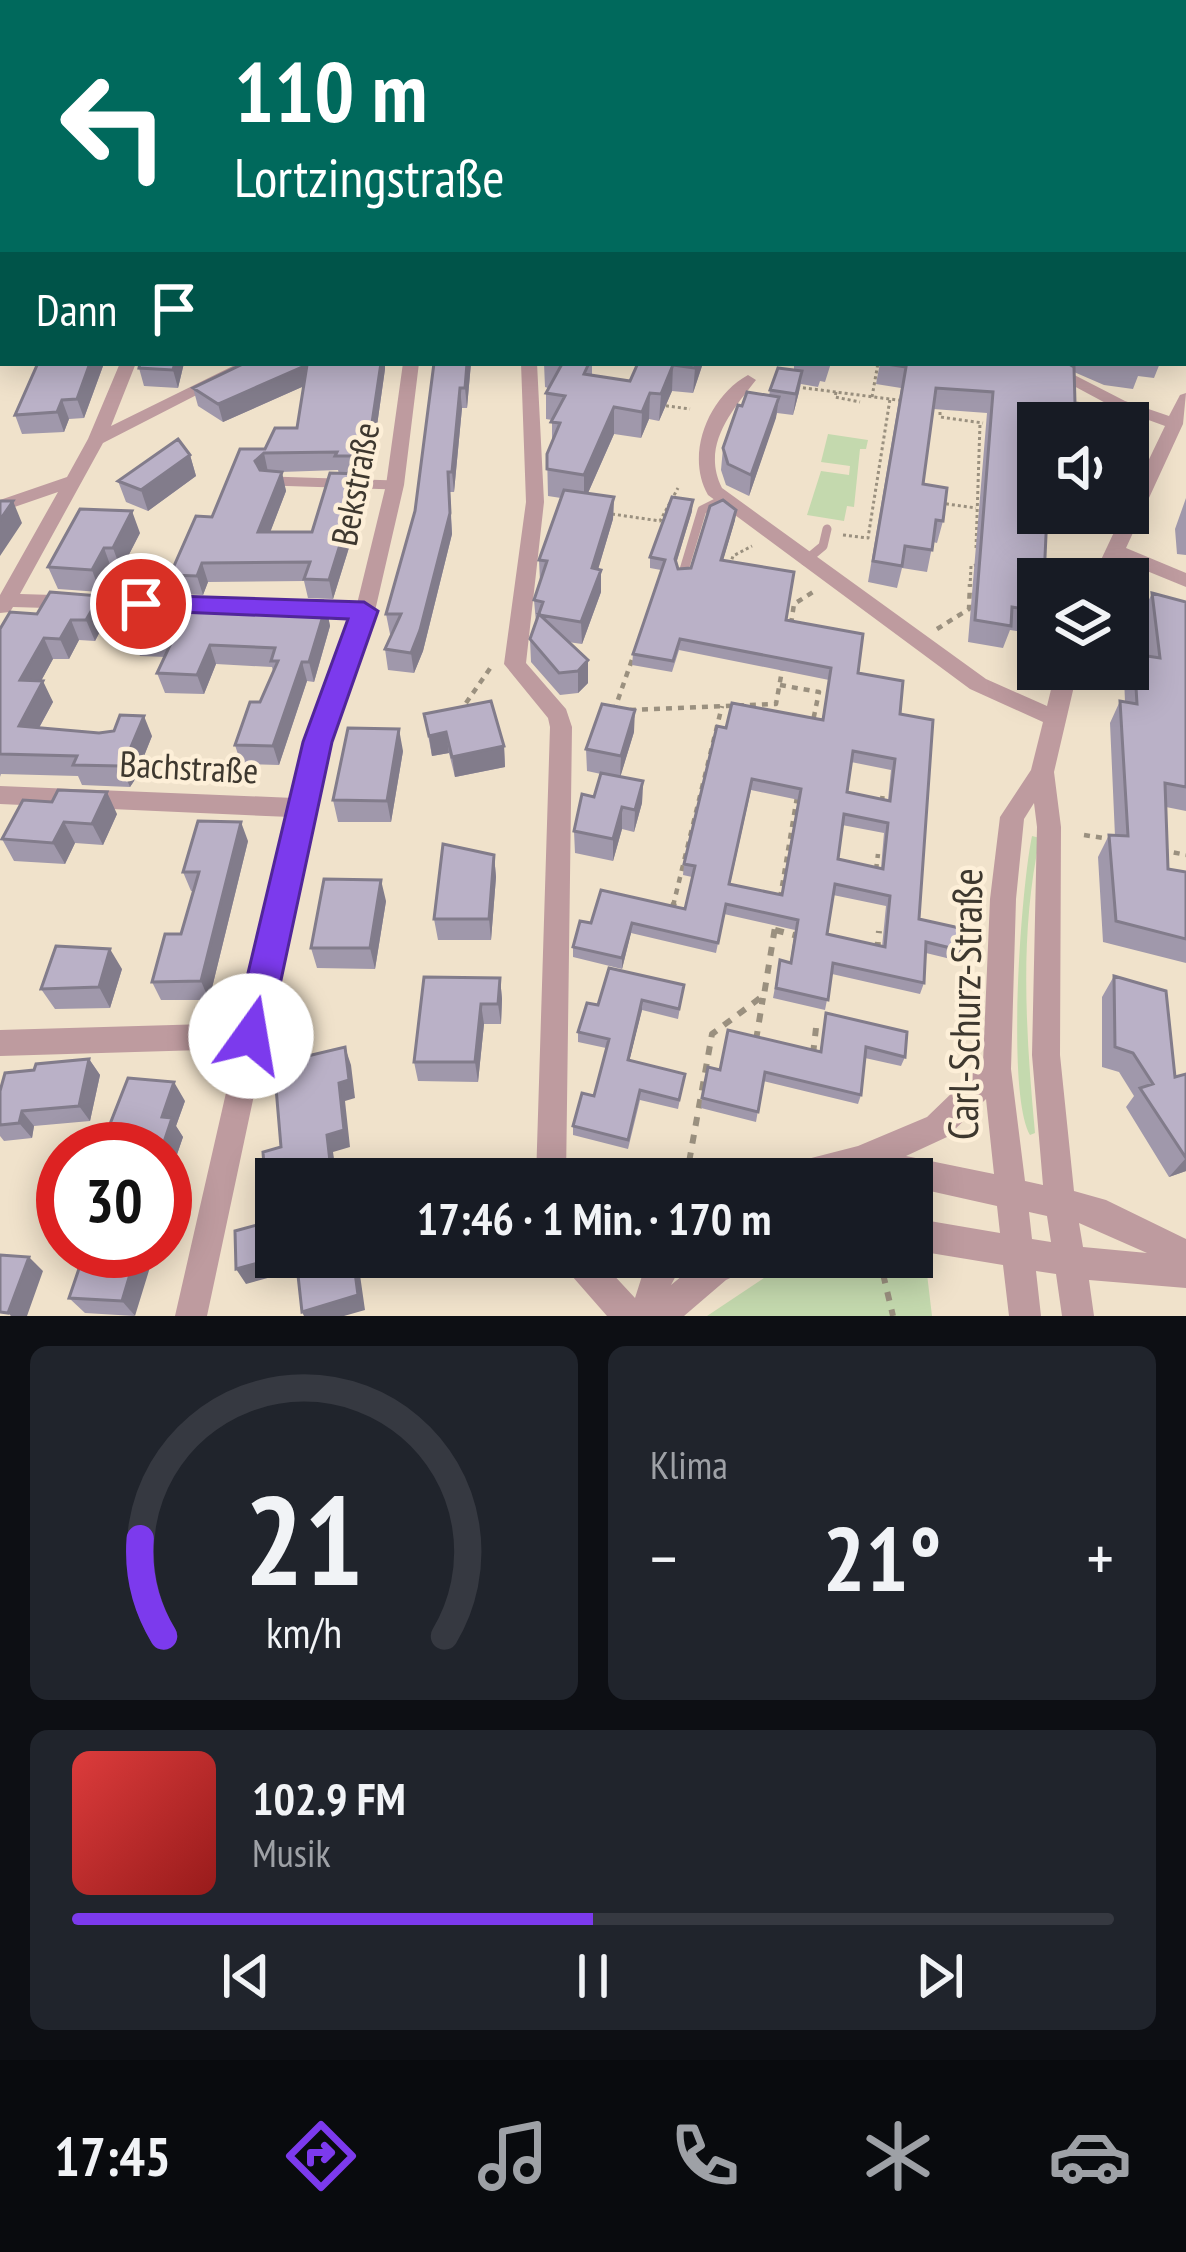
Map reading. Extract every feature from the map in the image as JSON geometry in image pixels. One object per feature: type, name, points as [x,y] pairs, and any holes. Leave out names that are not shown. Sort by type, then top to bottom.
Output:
[{"type":"street","points":[[127,366],[97,439],[4,606],[364,611]]},
{"type":"street","points":[[97,439],[245,366]]},
{"type":"street","name":"Bekstraße","points":[[191,1316],[317,742],[364,611],[395,485],[411,366]]},
{"type":"street","points":[[529,366],[535,502],[515,664],[551,706],[562,728],[551,1158]]},
{"type":"street","points":[[1045,366],[1119,404],[1175,424]]},
{"type":"street","points":[[749,377],[718,413],[704,458],[709,484],[723,500],[978,684],[1052,717]]},
{"type":"street","points":[[1111,558],[1186,398]]},
{"type":"street","points":[[0,506],[75,480]]},
{"type":"street","points":[[1114,550],[1186,581]]},
{"type":"street","name":"Carl-Schurz-Straße","points":[[1060,690],[1042,772],[1049,827],[1046,1055],[1078,1316]]},
{"type":"street","name":"Carl-Schurz-Straße","points":[[1025,1316],[997,1069],[1003,898],[1012,817],[1042,772]]},
{"type":"street","name":"Bachstraße","points":[[0,795],[303,808]]},
{"type":"street","points":[[0,1043],[251,1036]]},
{"type":"street","points":[[866,1158],[937,1127],[997,1069]]},
{"type":"street","points":[[933,1177],[1061,1203],[1124,1222],[1186,1256]]},
{"type":"street","points":[[933,1238],[1070,1261],[1186,1272]]},
{"type":"street","points":[[594,1278],[629,1316]]},
{"type":"street","points":[[646,1316],[657,1278]]},
{"type":"street","points":[[659,1316],[704,1278]]},
{"type":"lane","points":[[268,481],[395,485]]},
{"type":"lane","points":[[683,573],[702,510],[723,500]]},
{"type":"lane","points":[[805,561],[823,546],[827,529]]},
{"type":"path","points":[[872,397],[877,366]]},
{"type":"path","points":[[784,385],[910,402]]},
{"type":"path","points":[[942,389],[940,417],[1000,425]]},
{"type":"path","points":[[836,392],[836,397],[860,402]]},
{"type":"path","points":[[868,538],[890,399]]},
{"type":"path","points":[[660,405],[690,409]]},
{"type":"path","points":[[930,405],[940,406]]},
{"type":"path","points":[[916,641],[969,609],[971,566],[976,565],[980,423]]},
{"type":"path","points":[[598,512],[660,521],[678,488]]},
{"type":"path","points":[[874,494],[892,496]]},
{"type":"path","points":[[922,501],[976,508]]},
{"type":"path","points":[[728,573],[733,556],[746,549]]},
{"type":"path","points":[[790,624],[794,604],[810,594]]},
{"type":"path","points":[[614,711],[637,646]]},
{"type":"path","points":[[466,703],[489,667],[515,664]]},
{"type":"path","points":[[595,712],[776,704],[784,665]]},
{"type":"path","points":[[780,685],[819,692],[810,731]]},
{"type":"path","points":[[671,912],[722,706]]},
{"type":"path","points":[[756,1043],[798,790]]},
{"type":"path","points":[[865,804],[882,807],[884,790]]},
{"type":"path","points":[[1084,835],[1112,839]]},
{"type":"path","points":[[1151,848],[1186,855]]},
{"type":"path","points":[[857,872],[875,875],[878,854]]},
{"type":"path","points":[[787,856],[806,861]]},
{"type":"path","points":[[775,930],[817,940]]},
{"type":"path","points":[[877,954],[879,931]]},
{"type":"path","points":[[690,1158],[712,1034],[764,995]]},
{"type":"path","points":[[813,1056],[816,1028]]},
{"type":"path","points":[[712,1034],[766,1045]]},
{"type":"path","points":[[884,1278],[893,1316]]},
{"type":"green space","points":[[828,434],[868,440],[866,449],[860,449],[854,507],[847,506],[844,521],[807,515],[821,471],[849,475],[850,466],[821,462]]},
{"type":"green space","points":[[1032,836],[1040,838],[1027,948],[1035,1133],[1030,1135],[1023,1112],[1017,1036],[1020,942]]},
{"type":"green space","points":[[764,1278],[927,1278],[932,1316],[707,1316]]},
{"type":"building","points":[[37,366],[89,366],[77,399],[62,400],[57,412],[15,415]]},
{"type":"building","points":[[139,366],[174,366],[173,370]]},
{"type":"building","points":[[239,366],[305,366],[218,404],[193,388]]},
{"type":"building","points":[[307,366],[381,366],[367,456],[264,453],[255,461],[260,470],[282,472],[258,532],[312,532],[330,473],[362,474],[329,580],[304,579],[310,562],[202,563],[197,576],[170,575],[196,516],[212,517],[240,449],[265,449],[275,428],[297,428]]},
{"type":"building","points":[[434,366],[467,366],[465,388],[460,388],[452,472],[448,472],[450,513],[411,653],[385,649],[401,614],[386,614],[415,511]]},
{"type":"building","points":[[561,366],[588,366],[584,374],[630,381],[637,366],[673,366],[661,394],[650,393],[642,412],[614,407],[584,475],[547,469],[547,454],[560,423],[551,422],[565,396],[546,393]]},
{"type":"building","points":[[900,366],[1074,367],[1075,402],[1017,402],[1017,534],[1046,534],[1045,558],[1017,558],[1017,608],[1012,607],[1011,626],[975,620],[993,392],[936,388],[923,484],[947,488],[943,521],[936,520],[932,550],[905,546],[902,566],[873,561],[906,367]]},
{"type":"building","points":[[778,368],[802,371],[796,394],[770,390]]},
{"type":"building","points":[[747,392],[779,397],[751,475],[728,464],[723,448]]},
{"type":"building","points":[[178,439],[190,455],[141,490],[118,481]]},
{"type":"building","points":[[564,490],[614,497],[592,568],[601,570],[581,622],[540,615],[588,660],[578,671],[559,673],[530,639],[543,602],[534,600],[547,561],[539,560]]},
{"type":"building","points":[[672,497],[693,500],[675,559],[678,569],[691,568],[710,506],[723,500],[736,510],[721,560],[794,572],[786,620],[863,634],[858,673],[903,681],[900,714],[933,720],[919,919],[964,929],[963,951],[926,942],[924,983],[833,963],[828,1000],[776,988],[780,960],[791,963],[798,920],[726,904],[718,943],[632,923],[622,958],[573,947],[580,921],[591,923],[601,890],[685,909],[695,866],[684,864],[717,726],[726,728],[732,703],[823,720],[831,668],[680,639],[673,661],[633,654],[665,560],[650,557]],"holes":[[[853,751],[895,759],[890,801],[847,792]],[[752,779],[801,789],[782,895],[729,884]],[[844,814],[888,823],[883,869],[838,859]],[[835,884],[890,896],[885,947],[827,934]]]},
{"type":"building","points":[[0,501],[13,501],[0,520]]},
{"type":"building","points":[[80,509],[132,511],[113,548],[104,548],[92,570],[48,567]]},
{"type":"building","points":[[50,592],[100,596],[86,620],[71,620],[60,639],[44,638],[20,680],[43,681],[19,726],[99,733],[114,731],[120,715],[144,716],[121,766],[73,765],[77,756],[0,754],[0,629],[10,612],[37,614]]},
{"type":"building","points":[[1152,593],[1186,602],[1186,787],[1165,783],[1168,869],[1186,872],[1186,939],[1116,921],[1109,835],[1128,836],[1120,701],[1137,704],[1136,690],[1149,690],[1149,656],[1160,658]]},
{"type":"building","points":[[160,597],[188,598],[183,608],[287,612],[296,601],[322,601],[320,606],[326,606],[309,662],[302,662],[273,746],[235,745],[250,702],[260,702],[278,661],[271,661],[275,648],[210,645],[197,675],[157,673],[173,639],[132,637],[148,606],[155,607]]},
{"type":"building","points":[[491,701],[504,746],[452,757],[446,732],[429,736],[424,714]]},
{"type":"building","points":[[602,704],[635,710],[621,756],[586,749]]},
{"type":"building","points":[[348,728],[399,729],[387,801],[333,800]]},
{"type":"building","points":[[601,773],[643,781],[635,810],[622,807],[613,839],[574,831],[582,794],[594,797]]},
{"type":"building","points":[[58,790],[107,792],[92,824],[64,822],[53,843],[2,839],[23,800],[52,802]]},
{"type":"building","points":[[198,821],[241,822],[201,981],[152,982],[165,934],[181,934],[199,872],[183,872]]},
{"type":"building","points":[[443,844],[494,855],[489,919],[434,919]]},
{"type":"building","points":[[324,879],[381,880],[370,948],[311,948]]},
{"type":"building","points":[[56,946],[110,949],[99,987],[41,989]]},
{"type":"building","points":[[609,968],[684,985],[679,1009],[642,1000],[628,1060],[685,1074],[679,1100],[640,1090],[628,1140],[573,1126],[582,1093],[594,1096],[609,1039],[578,1032],[587,1003],[598,1005]]},
{"type":"building","points":[[1114,976],[1166,991],[1175,1077],[1186,1074],[1186,1158],[1140,1088],[1153,1084],[1133,1053],[1115,1047]]},
{"type":"building","points":[[424,977],[500,978],[498,1004],[481,1004],[475,1062],[414,1062]]},
{"type":"building","points":[[826,1013],[907,1032],[905,1057],[866,1047],[861,1095],[765,1072],[758,1112],[702,1098],[708,1067],[720,1070],[728,1030],[821,1052]]},
{"type":"building","points":[[345,1047],[349,1080],[339,1083],[344,1130],[327,1135],[330,1158],[263,1158],[263,1152],[281,1147],[274,1064]]},
{"type":"building","points":[[89,1059],[79,1106],[22,1111],[19,1123],[0,1125],[5,1073],[34,1070],[36,1064]]},
{"type":"building","points":[[128,1078],[174,1082],[162,1117],[172,1118],[171,1122],[111,1122]]},
{"type":"building","points":[[255,1226],[255,1264],[236,1269],[235,1231]]},
{"type":"building","points":[[0,1255],[29,1257],[8,1313],[0,1312]]},
{"type":"building","points":[[76,1278],[129,1278],[122,1301],[69,1298]]},
{"type":"building","points":[[298,1278],[356,1278],[358,1295],[302,1312]]},
{"type":"route","points":[[141,604],[364,611],[317,742],[251,1036]]}]
